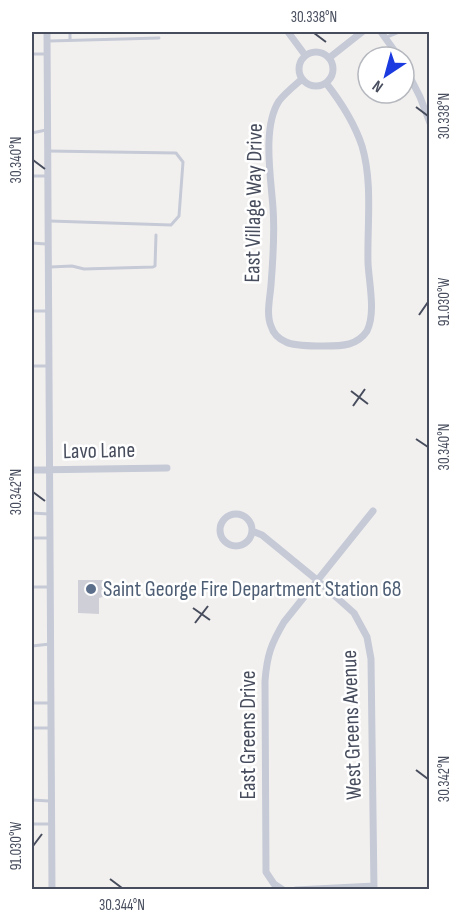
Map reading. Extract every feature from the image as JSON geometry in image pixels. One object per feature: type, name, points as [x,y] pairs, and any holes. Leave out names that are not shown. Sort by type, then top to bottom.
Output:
[{"type":"street","points":[[47,32],[52,890]]},
{"type":"street","points":[[288,32],[305,55]]},
{"type":"street","points":[[329,58],[362,32]]},
{"type":"street","points":[[316,51],[329,58],[333,69],[332,76],[326,83],[312,86],[302,79],[298,66],[305,55],[316,51]]},
{"type":"street","name":"East Village Way Drive","points":[[302,79],[280,100],[272,114],[269,129],[274,215],[269,317],[271,327],[278,337],[296,345],[347,344],[357,340],[365,334],[371,311],[367,174],[362,147],[353,123],[339,99],[326,83]]},
{"type":"street","points":[[416,89],[429,123]]},
{"type":"street","name":"Lavo Lane","points":[[32,470],[167,468]]},
{"type":"street","name":"East Greens Drive","points":[[283,890],[274,884],[266,872],[265,681],[267,660],[273,641],[284,622],[373,511]]},
{"type":"street","points":[[235,514],[245,517],[252,531],[245,544],[235,546],[226,542],[221,528],[225,519],[235,514]]},
{"type":"street","name":"West Greens Avenue","points":[[252,531],[262,535],[354,613],[367,637],[371,659],[374,888]]},
{"type":"street","points":[[296,890],[374,888]]},
{"type":"lane","points":[[70,32],[70,40]]},
{"type":"lane","points":[[384,35],[399,32]]},
{"type":"lane","points":[[47,41],[159,38]]},
{"type":"lane","points":[[32,54],[47,54]]},
{"type":"lane","points":[[32,133],[48,130]]},
{"type":"lane","points":[[48,151],[176,153],[183,162],[179,216],[171,225],[48,221]]},
{"type":"lane","points":[[32,176],[48,176]]},
{"type":"lane","points":[[48,267],[72,266],[84,270],[153,267],[155,266],[156,235]]},
{"type":"lane","points":[[32,243],[48,244]]},
{"type":"lane","points":[[32,311],[48,311]]},
{"type":"lane","points":[[32,366],[48,366]]},
{"type":"lane","points":[[32,513],[49,514]]},
{"type":"lane","points":[[32,538],[49,538]]},
{"type":"lane","points":[[32,587],[49,587]]},
{"type":"lane","points":[[32,646],[50,644]]},
{"type":"lane","points":[[32,703],[50,703]]},
{"type":"lane","points":[[32,728],[51,728]]},
{"type":"lane","points":[[32,800],[51,801]]},
{"type":"lane","points":[[32,824],[51,824]]},
{"type":"building","name":"Saint George Fire Department Station 68","points":[[78,580],[103,580],[103,597],[99,598],[99,614],[78,613]]},
{"type":"place","name":"Saint George Fire Department Station 68","points":[[91,589]]}]
